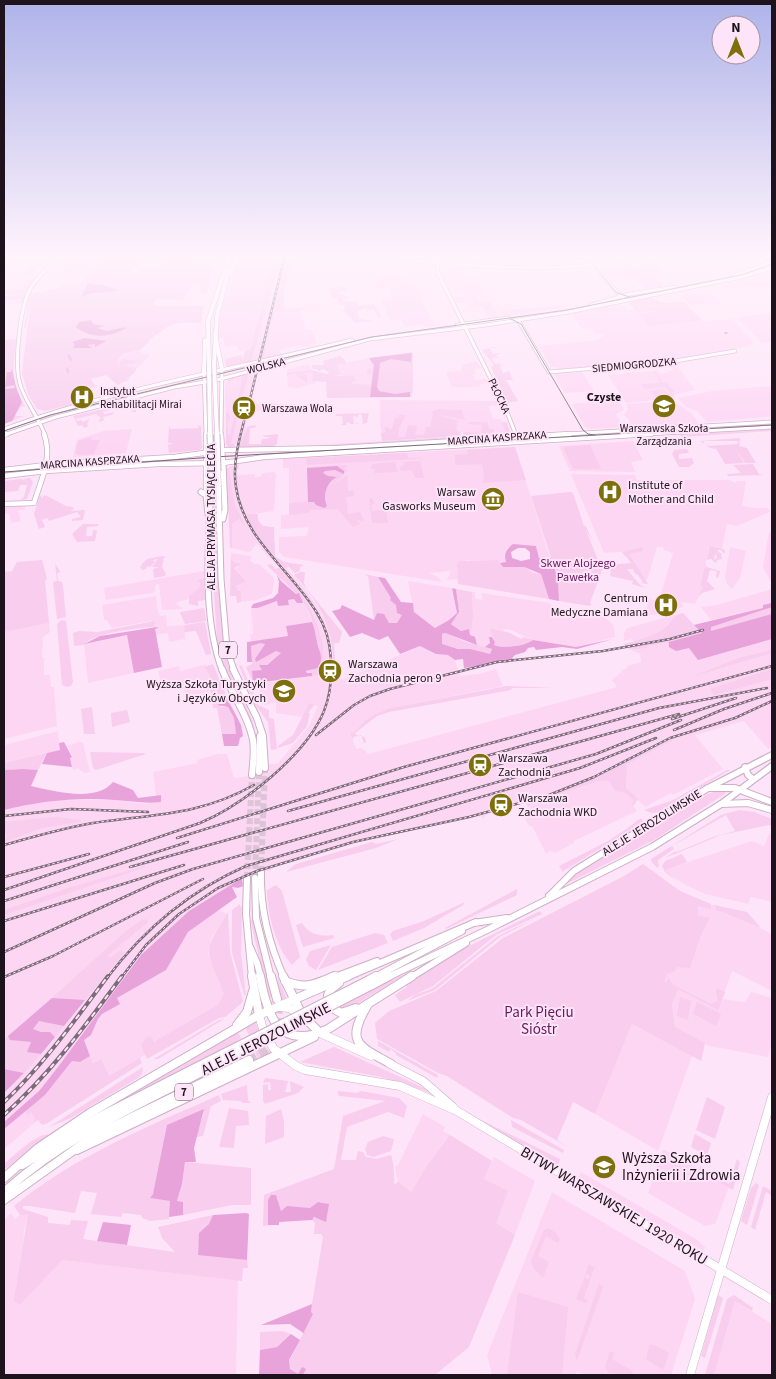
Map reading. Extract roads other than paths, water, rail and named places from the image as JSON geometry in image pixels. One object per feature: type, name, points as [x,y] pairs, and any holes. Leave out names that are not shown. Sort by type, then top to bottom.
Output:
[{"type":"main road","points":[[4,504],[34,503],[48,464],[48,451],[43,436],[18,378],[19,352],[24,319]]},
{"type":"main road","name":"ALEJA PRYMASA TYSIĄCLECIA","points":[[209,319],[207,331],[212,364],[221,526],[221,579],[227,649],[238,681],[260,726],[264,740],[265,768]]},
{"type":"main road","name":"ALEJA PRYMASA TYSIĄCLECIA","points":[[216,319],[212,364],[210,588],[216,647],[223,672],[252,737],[252,775]]},
{"type":"main road","points":[[461,319],[463,326]]},
{"type":"main road","name":"WOLSKA","points":[[463,326],[502,319]]},
{"type":"main road","name":"WOLSKA","points":[[204,374],[281,359],[385,334],[522,319]]},
{"type":"main road","name":"SIEDMIOGRODZKA","points":[[518,320],[549,372],[670,362],[735,351]]},
{"type":"main road","name":"PŁOCKA","points":[[463,326],[506,408],[519,443]]},
{"type":"main road","points":[[4,429],[35,418],[204,374],[207,331]]},
{"type":"main road","points":[[214,332],[222,370]]},
{"type":"main road","name":"WOLSKA","points":[[204,383],[337,346]]},
{"type":"main road","name":"ALEJA PRYMASA TYSIĄCLECIA","points":[[222,370],[220,421],[224,463]]},
{"type":"main road","name":"ALEJA PRYMASA TYSIĄCLECIA","points":[[203,494],[206,488],[206,398],[204,374]]},
{"type":"main road","points":[[4,435],[38,423],[148,394],[204,383]]},
{"type":"main road","name":"MARCINA KASPRZAKA","points":[[4,470],[48,464],[174,457],[222,451],[324,448],[772,422]]},
{"type":"main road","name":"MARCINA KASPRZAKA","points":[[4,476],[40,471],[165,463],[224,463],[264,457],[772,427]]},
{"type":"main road","points":[[38,490],[40,471],[48,451]]},
{"type":"main road","points":[[221,526],[225,510],[224,463]]},
{"type":"main road","points":[[203,494],[210,528]]},
{"type":"main road","name":"7","points":[[259,772],[260,726]]},
{"type":"main road","name":"ALEJE JEROZOLIMSKIE","points":[[541,903],[574,872],[708,788],[745,767],[772,755]]},
{"type":"main road","name":"ALEJE JEROZOLIMSKIE","points":[[370,982],[487,930],[662,841],[721,804],[772,766]]},
{"type":"main road","points":[[745,767],[748,775],[753,779]]},
{"type":"main road","points":[[725,786],[730,797]]},
{"type":"main road","points":[[708,788],[725,786],[740,789],[772,802]]},
{"type":"main road","points":[[721,804],[748,803],[772,810]]},
{"type":"main road","points":[[254,876],[266,931],[300,1015]]},
{"type":"main road","points":[[254,876],[256,918],[277,1003]]},
{"type":"main road","name":"7","points":[[232,1030],[247,1012],[254,989],[249,965],[246,914],[254,876]]},
{"type":"main road","name":"ALEJE JEROZOLIMSKIE","points":[[14,1170],[97,1118],[188,1075],[370,982],[476,922],[513,917]]},
{"type":"main road","points":[[263,1013],[277,1003],[294,1000],[476,922]]},
{"type":"main road","points":[[354,974],[329,992],[327,998],[334,1010],[341,1013],[368,1004],[487,930]]},
{"type":"main road","points":[[249,945],[258,965],[264,1034],[279,1055]]},
{"type":"main road","points":[[285,981],[296,986],[306,987],[368,963],[387,959]]},
{"type":"main road","points":[[254,989],[263,1013],[275,1026],[288,1033],[302,1036],[320,1033]]},
{"type":"main road","points":[[277,1003],[290,1008],[320,1033]]},
{"type":"main road","points":[[368,1004],[355,1024],[356,1037],[363,1048],[391,1064]]},
{"type":"main road","name":"ALEJE JEROZOLIMSKIE","points":[[68,1154],[279,1055],[368,1004]]},
{"type":"main road","name":"ALEJE JEROZOLIMSKIE","points":[[4,1178],[38,1148],[90,1113],[263,1013]]},
{"type":"main road","name":"BITWY WARSZAWSKIEJ 1920 ROKU","points":[[320,1033],[391,1064],[423,1081],[457,1110],[538,1162],[772,1300]]},
{"type":"main road","name":"BITWY WARSZAWSKIEJ 1920 ROKU","points":[[279,1055],[286,1062],[299,1068],[400,1086],[457,1110]]},
{"type":"main road","name":"7","points":[[4,1200],[95,1135],[249,1060]]},
{"type":"main road","name":"ALEJE JEROZOLIMSKIE","points":[[4,1192],[45,1160],[84,1134],[188,1075]]},
{"type":"main road","points":[[690,1375],[772,1097]]},
{"type":"waterway","points":[[69,356],[71,360]]},
{"type":"tunnel","points":[[261,872],[265,768]]},
{"type":"tunnel","points":[[255,878],[259,772]]},
{"type":"tunnel","points":[[247,878],[252,775]]},
{"type":"tunnel","points":[[278,1026],[279,1005]]},
{"type":"tunnel","points":[[249,1060],[262,1053],[273,1041]]},
{"type":"tram line","points":[[4,431],[50,415],[372,337],[499,319]]},
{"type":"tram line","points":[[512,319],[521,324],[583,430],[588,434],[595,435]]},
{"type":"tram line","points":[[4,472],[214,457],[772,425]]},
{"type":"railway","points":[[4,890],[200,823],[217,815],[253,791],[288,761],[303,745],[324,711],[330,692],[331,673],[330,647],[325,629],[307,598],[258,539],[240,506],[236,487],[235,465],[239,441],[269,319]]},
{"type":"railway","points":[[316,735],[354,705],[370,696],[390,689],[497,662],[603,651],[670,639],[703,630]]},
{"type":"railway","points":[[177,838],[404,767],[772,666]]},
{"type":"railway","points":[[288,811],[659,708],[767,688]]},
{"type":"railway","points":[[674,730],[724,709],[772,693]]},
{"type":"railway","points":[[672,719],[736,698]]},
{"type":"railway","points":[[121,978],[146,945],[179,914],[218,888],[257,871],[353,842],[469,817],[549,795],[594,777],[670,738],[735,718],[772,701]]},
{"type":"railway","points":[[130,867],[679,714]]},
{"type":"railway","points":[[4,952],[155,883],[193,869],[596,754],[681,720]]},
{"type":"railway","points":[[107,978],[137,943],[169,913],[206,887],[246,866],[580,768],[656,738]]},
{"type":"railway","points":[[4,845],[82,825],[195,808],[214,803],[254,785]]},
{"type":"railway","points":[[4,816],[71,809],[148,812]]},
{"type":"railway","points":[[4,901],[188,842]]},
{"type":"railway","points":[[4,877],[89,854]]},
{"type":"railway","points":[[4,921],[184,865]]},
{"type":"railway","points":[[4,977],[53,956],[203,879]]},
{"type":"railway","points":[[4,1102],[46,1057],[108,976]]},
{"type":"railway","points":[[4,1115],[52,1066],[122,976]]},
{"type":"place","name":"Instytut Rehabilitacji Mirai","points":[[82,397]]},
{"type":"place","name":"Warszawska Szkoła Zarządzania","points":[[664,406]]},
{"type":"place","name":"Warszawa Wola","points":[[244,408]]},
{"type":"place","name":"Institute of Mother and Child","points":[[610,492]]},
{"type":"place","name":"Warsaw Gasworks Museum","points":[[493,499]]},
{"type":"place","name":"Centrum Medyczne Damiana","points":[[666,605]]},
{"type":"place","name":"Warszawa Zachodnia peron 9","points":[[330,671]]},
{"type":"place","name":"Wyższa Szkoła Turystyki i Języków Obcych","points":[[284,691]]},
{"type":"place","name":"Warszawa Zachodnia","points":[[480,765]]},
{"type":"place","name":"Warszawa Zachodnia WKD","points":[[501,805]]},
{"type":"place","name":"Wyższa Szkoła Inżynierii i Zdrowia","points":[[604,1167]]},
{"type":"district","name":"Czyste","points":[[604,397]]},
{"type":"park label","name":"Skwer Alojzego Pawełka","points":[[578,570]]},
{"type":"park label","name":"Park Pięciu Sióstr","points":[[539,1020]]}]
